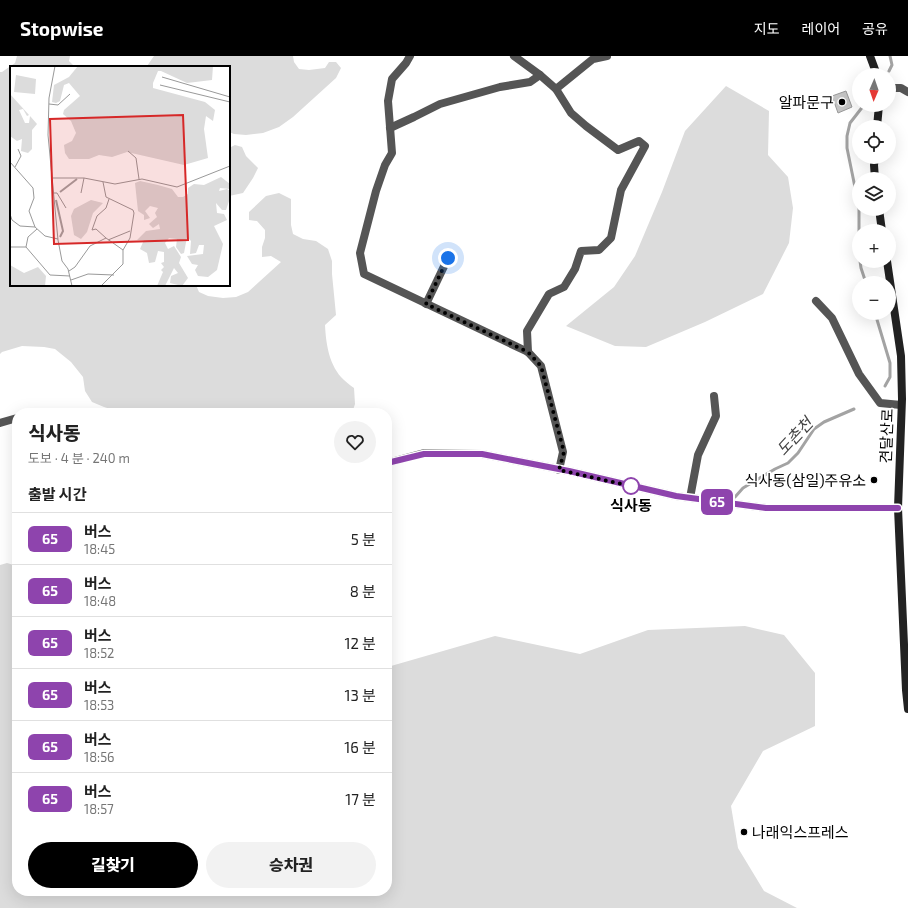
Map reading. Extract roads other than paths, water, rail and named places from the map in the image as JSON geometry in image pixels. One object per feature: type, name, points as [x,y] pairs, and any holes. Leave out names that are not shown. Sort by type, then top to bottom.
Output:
[{"type":"street","points":[[410,56],[392,79],[388,101],[392,153],[385,165],[376,191],[360,253],[364,274],[528,352],[541,366],[564,452],[559,470]]},
{"type":"street","points":[[514,56],[556,89],[571,113],[618,150],[639,141],[645,146],[621,190],[611,238],[599,250],[581,251],[575,269],[564,287],[548,294],[527,331],[528,352]]},
{"type":"street","points":[[556,89],[593,59],[608,56]]},
{"type":"street","points":[[870,56],[874,68]]},
{"type":"street","points":[[390,128],[440,104],[500,87],[530,82],[540,75]]},
{"type":"street","points":[[896,88],[900,88],[908,92]]},
{"type":"street","points":[[426,304],[448,258]]},
{"type":"street","name":"견달산로","points":[[888,268],[901,356],[898,508],[908,708]]},
{"type":"street","points":[[816,301],[832,318],[859,374],[880,403],[901,405]]},
{"type":"street","points":[[690,498],[698,455],[716,416],[714,396]]},
{"type":"street","points":[[0,423],[12,419]]},
{"type":"street","points":[[392,462],[424,454],[482,454],[676,496],[766,508],[898,508]]},
{"type":"waterway","name":"도촌천","points":[[890,56],[892,65],[890,68]]},
{"type":"waterway","name":"도촌천","points":[[859,112],[850,123],[847,136],[847,148],[859,207],[859,224]]},
{"type":"waterway","name":"도촌천","points":[[861,268],[864,276]]},
{"type":"waterway","name":"도촌천","points":[[877,320],[890,363],[890,377],[885,386]]},
{"type":"waterway","name":"도촌천","points":[[735,497],[743,488],[788,463],[798,453],[814,429],[824,422],[854,409]]},
{"type":"place","name":"알파문구","points":[[842,102]]},
{"type":"place","name":"식사동(삼일)주유소","points":[[874,480]]},
{"type":"place","name":"식사동","points":[[631,486]]},
{"type":"place","name":"나래익스프레스","points":[[744,832]]}]
